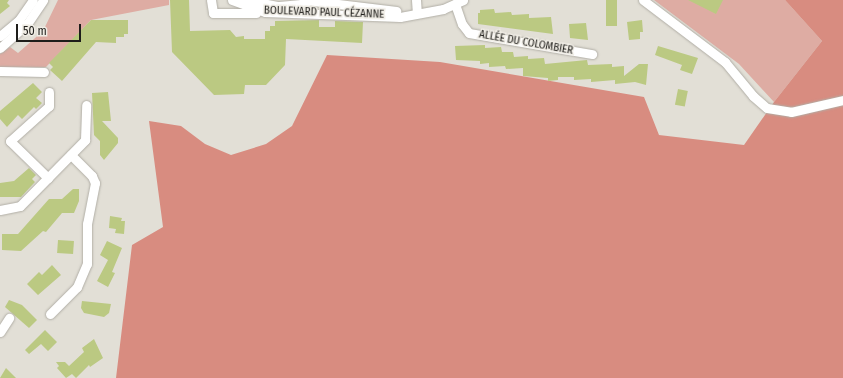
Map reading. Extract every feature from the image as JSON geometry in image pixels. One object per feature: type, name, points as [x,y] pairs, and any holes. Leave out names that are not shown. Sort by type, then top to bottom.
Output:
[{"type":"street","points":[[0,36],[19,20],[33,0]]},
{"type":"street","points":[[0,48],[27,24],[43,0]]},
{"type":"street","points":[[211,0],[211,11],[215,14],[272,13]]},
{"type":"street","name":"BOULEVARD PAUL CÉZANNE","points":[[232,0],[252,9],[272,13],[400,16],[459,2]]},
{"type":"street","points":[[247,0],[279,6],[301,4],[310,0]]},
{"type":"street","name":"BOULEVARD PAUL CÉZANNE","points":[[305,0],[417,13]]},
{"type":"street","points":[[416,0],[417,13]]},
{"type":"street","points":[[643,0],[725,62],[753,96],[767,108],[792,112],[843,100]]},
{"type":"street","name":"ALLÉE DU COLOMBIER","points":[[459,2],[462,24],[469,33],[592,54]]},
{"type":"street","points":[[0,71],[44,72]]},
{"type":"street","points":[[48,178],[10,141],[49,106],[49,92]]},
{"type":"street","points":[[0,210],[20,206],[86,139],[86,105]]},
{"type":"street","points":[[50,314],[77,287],[87,264],[87,224],[95,183],[92,176],[71,155]]},
{"type":"street","points":[[0,332],[9,318]]},
{"type":"shaded area","points":[[58,0],[169,0],[169,5],[91,20],[46,67],[0,69],[0,54],[10,47],[18,53],[43,31]]},
{"type":"shaded area","points":[[654,0],[785,0],[822,41],[774,102],[739,64]]},
{"type":"shaded area","points":[[785,0],[843,0],[843,378],[116,378],[132,245],[163,227],[149,121],[181,126],[205,144],[231,155],[266,144],[292,126],[327,55],[440,62],[644,97],[659,135],[744,145],[774,102],[822,41]]},
{"type":"building","points":[[0,0],[9,0],[7,3],[10,6],[0,14]]},
{"type":"building","points":[[170,0],[189,0],[190,31],[230,30],[236,37],[244,36],[244,39],[265,39],[265,31],[270,31],[270,26],[275,26],[275,21],[319,20],[319,27],[335,27],[335,21],[363,22],[362,43],[286,39],[285,65],[266,85],[245,85],[244,94],[214,95],[172,52]]},
{"type":"building","points":[[606,0],[617,0],[617,26],[606,26]]},
{"type":"building","points":[[688,0],[723,0],[716,14]]},
{"type":"building","points":[[494,9],[495,13],[511,12],[512,15],[529,14],[529,18],[551,17],[553,34],[478,24],[478,13],[480,13],[480,10]]},
{"type":"building","points":[[91,20],[128,20],[128,34],[124,34],[124,37],[116,37],[116,43],[96,42],[62,81],[50,70],[53,67],[49,63]]},
{"type":"building","points":[[642,20],[643,32],[640,32],[640,39],[629,40],[627,22]]},
{"type":"building","points":[[586,23],[588,40],[570,38],[569,24]]},
{"type":"building","points":[[485,45],[485,48],[501,47],[502,52],[513,52],[514,57],[528,56],[528,59],[544,58],[545,64],[587,60],[588,65],[612,64],[612,67],[624,66],[624,76],[639,64],[648,64],[646,85],[635,82],[615,84],[615,80],[591,82],[591,79],[574,80],[574,77],[558,77],[558,80],[548,81],[548,78],[523,76],[523,68],[506,69],[505,66],[489,67],[489,63],[480,64],[480,61],[456,60],[455,46]]},
{"type":"building","points":[[658,46],[698,58],[692,74],[680,70],[682,65],[655,55]]},
{"type":"building","points":[[33,83],[42,92],[36,98],[42,103],[36,109],[34,107],[22,119],[18,115],[7,127],[0,119],[0,111]]},
{"type":"building","points":[[678,89],[688,91],[685,107],[675,105]]},
{"type":"building","points":[[108,92],[111,121],[102,121],[118,138],[118,143],[104,160],[100,155],[100,141],[94,135],[92,93]]},
{"type":"building","points":[[29,168],[36,175],[32,179],[35,182],[21,197],[0,197],[0,183],[14,181]]},
{"type":"building","points":[[73,189],[79,189],[79,201],[74,213],[62,213],[46,232],[43,231],[21,251],[2,250],[2,234],[18,234],[49,199],[62,199]]},
{"type":"building","points":[[110,216],[122,218],[121,221],[125,221],[124,234],[115,233],[116,229],[109,228]]},
{"type":"building","points":[[58,240],[74,241],[73,254],[57,253]]},
{"type":"building","points":[[107,241],[122,248],[112,272],[115,273],[108,287],[97,281],[108,260],[100,255]]},
{"type":"building","points":[[52,265],[61,275],[38,295],[27,284],[39,272],[42,275]]},
{"type":"building","points":[[9,300],[22,305],[37,320],[29,328],[5,307]]},
{"type":"building","points":[[82,301],[111,304],[109,313],[104,317],[84,313],[81,308]]},
{"type":"building","points":[[45,330],[57,342],[48,351],[41,344],[29,354],[25,350]]},
{"type":"building","points":[[94,339],[103,358],[90,367],[89,365],[76,378],[72,374],[66,378],[57,368],[59,366],[56,362],[65,362],[69,366],[84,352],[82,348]]},
{"type":"building","points":[[6,368],[16,378],[0,378]]}]
